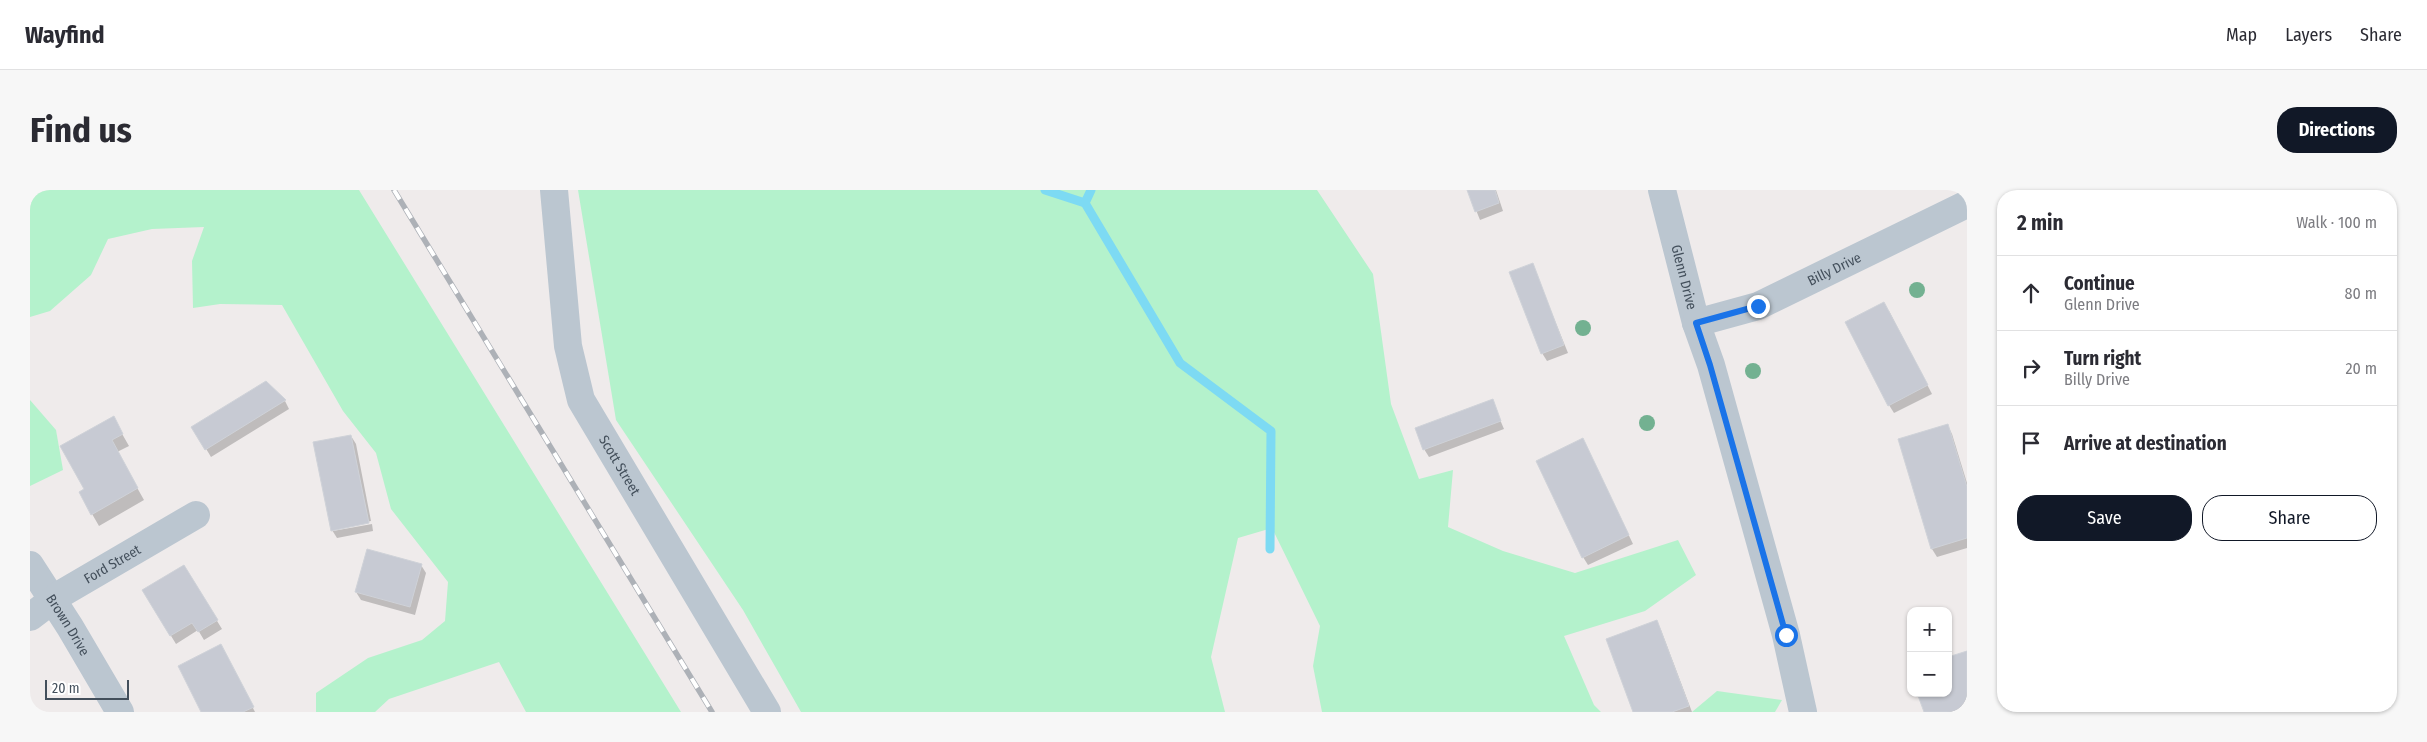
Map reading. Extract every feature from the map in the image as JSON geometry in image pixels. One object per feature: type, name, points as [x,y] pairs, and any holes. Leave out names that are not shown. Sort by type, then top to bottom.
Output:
[{"type":"street","name":"Scott Street","points":[[554,190],[568,346],[581,400],[766,712]]},
{"type":"street","name":"Glenn Drive","points":[[1662,190],[1696,323],[1710,365],[1783,626],[1803,712]]},
{"type":"street","name":"Billy Drive","points":[[1696,323],[1758,306],[1967,204]]},
{"type":"street","name":"Ford Street","points":[[30,617],[52,600],[196,515]]},
{"type":"street","name":"Brown Drive","points":[[30,565],[70,627],[120,712]]},
{"type":"green space","points":[[30,190],[359,190],[681,712],[526,712],[499,662],[389,699],[375,712],[316,712],[316,693],[368,658],[422,640],[445,621],[448,582],[391,509],[376,453],[343,411],[282,305],[220,304],[193,308],[192,261],[204,227],[152,229],[108,239],[91,275],[50,311],[30,317]]},
{"type":"green space","points":[[578,190],[1317,190],[1373,274],[1391,404],[1419,479],[1453,470],[1448,527],[1503,551],[1575,573],[1678,540],[1696,575],[1645,611],[1564,636],[1594,705],[1601,712],[1322,712],[1313,666],[1320,626],[1272,528],[1238,538],[1211,657],[1225,712],[801,712],[743,610],[616,420]]},
{"type":"green space","points":[[30,400],[56,430],[63,470],[30,486]]},
{"type":"green space","points":[[1717,691],[1782,700],[1775,712],[1692,712]]},
{"type":"building","points":[[1467,190],[1495,190],[1499,203],[1475,212]]},
{"type":"building","points":[[1533,263],[1564,345],[1541,354],[1509,272]]},
{"type":"building","points":[[1884,302],[1928,385],[1888,406],[1845,322]]},
{"type":"building","points":[[266,381],[286,400],[205,450],[191,427]]},
{"type":"building","points":[[1493,399],[1501,421],[1423,450],[1415,428]]},
{"type":"building","points":[[114,416],[123,434],[112,440],[138,488],[91,515],[79,492],[84,489],[60,446]]},
{"type":"building","points":[[1948,424],[1967,487],[1967,538],[1931,549],[1898,439]]},
{"type":"building","points":[[351,435],[369,523],[331,531],[313,442]]},
{"type":"building","points":[[1583,438],[1629,535],[1582,558],[1536,461]]},
{"type":"building","points":[[367,549],[422,564],[410,607],[355,592]]},
{"type":"building","points":[[184,565],[218,620],[198,632],[192,623],[170,636],[142,590]]},
{"type":"building","points":[[1657,620],[1689,706],[1672,712],[1633,712],[1606,639]]},
{"type":"building","points":[[221,644],[254,707],[243,712],[201,712],[178,666]]},
{"type":"building","points":[[1967,651],[1967,707],[1953,712],[1924,712],[1918,697],[1952,697],[1952,656]]},
{"type":"waterway","points":[[1045,190],[1085,203]]},
{"type":"waterway","points":[[1091,190],[1085,203],[1180,363],[1271,431],[1270,549]]},
{"type":"railway","points":[[394,190],[712,712]]},
{"type":"route","points":[[1758,306],[1696,323],[1710,365],[1786,635]]}]
